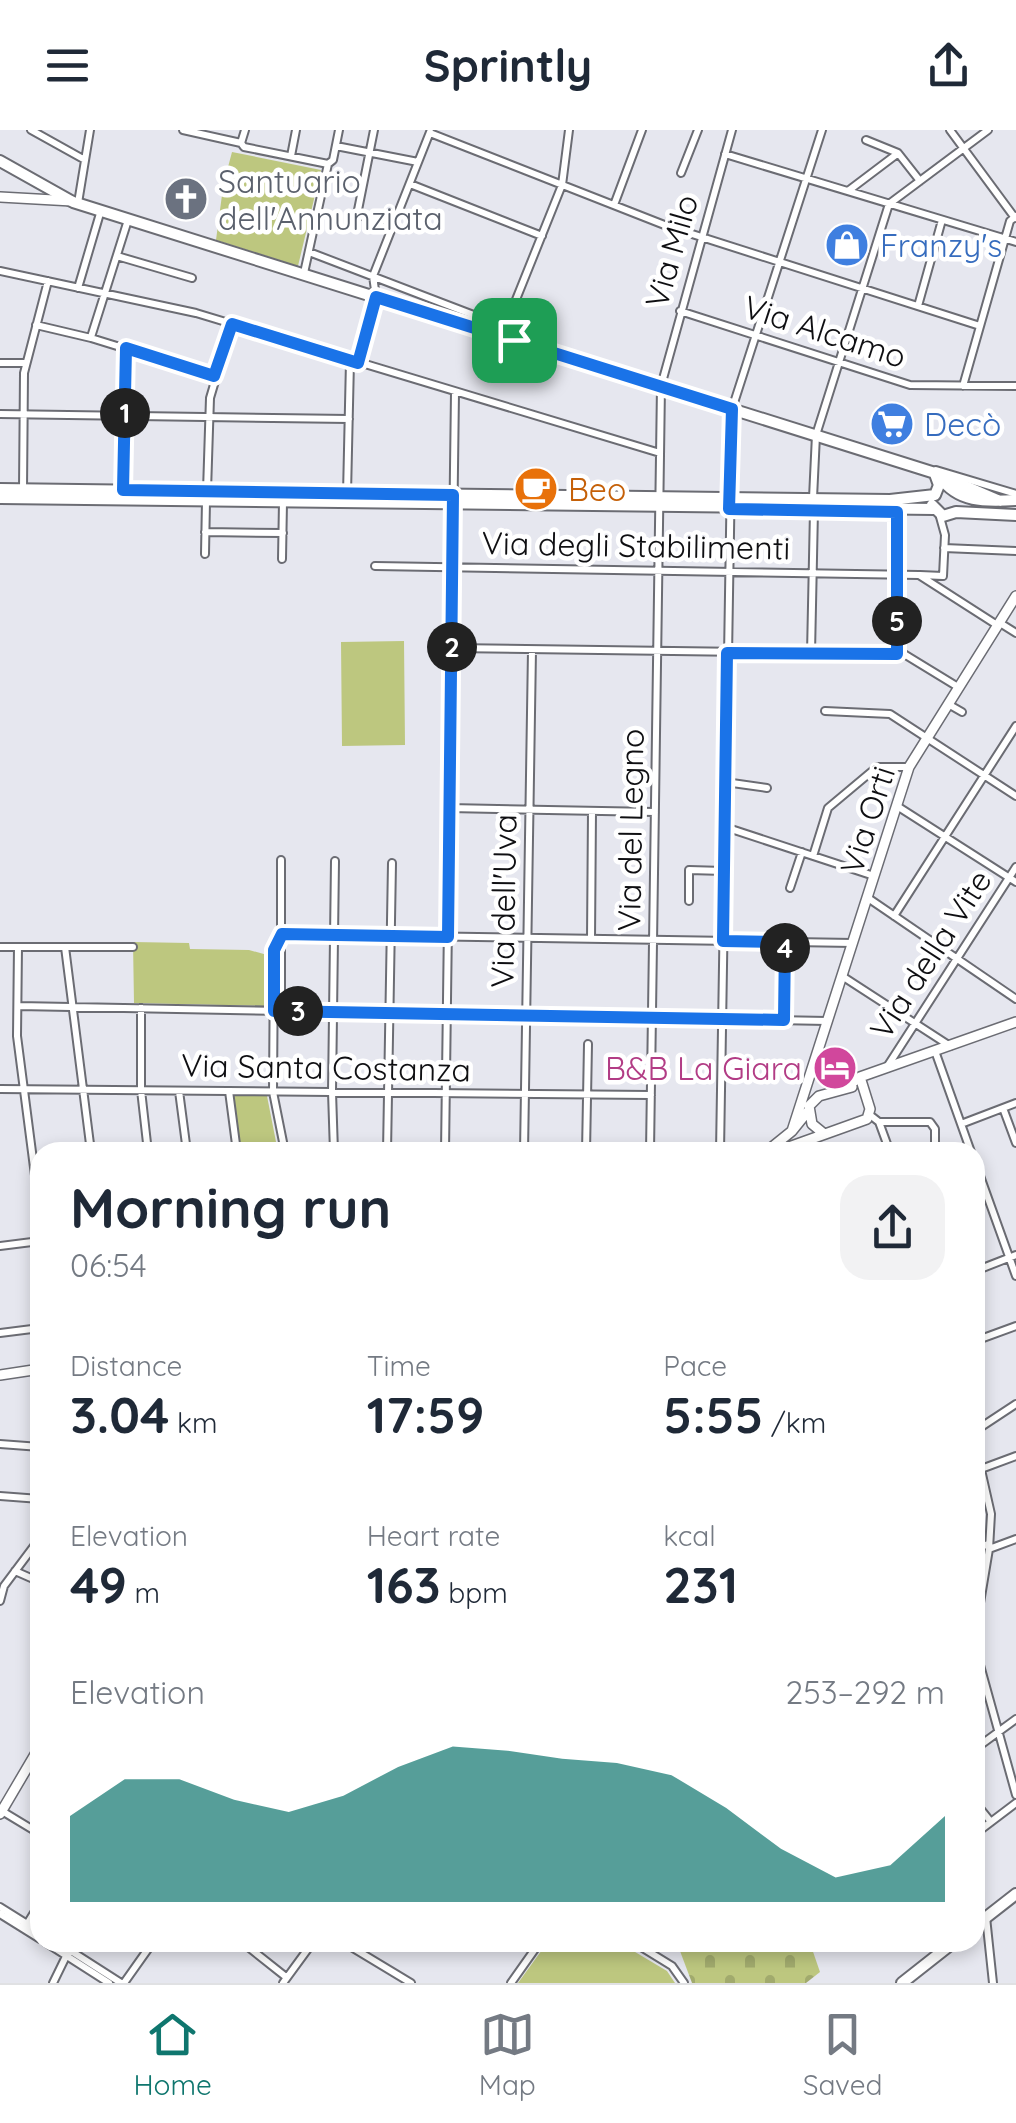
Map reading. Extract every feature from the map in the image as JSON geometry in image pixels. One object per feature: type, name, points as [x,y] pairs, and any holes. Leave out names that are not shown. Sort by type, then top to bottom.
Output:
[{"type":"main road","points":[[0,161],[76,202],[450,320],[503,332],[514,340],[933,472],[1000,501]]},
{"type":"main road","points":[[933,472],[959,502],[956,512]]},
{"type":"main road","points":[[933,472],[939,481],[938,516]]},
{"type":"main road","points":[[0,489],[54,494],[347,494],[453,500]]},
{"type":"main road","points":[[0,498],[123,490],[283,502],[813,505],[938,516],[956,512],[1016,515]]},
{"type":"main road","points":[[894,512],[936,494],[953,492],[970,499],[1000,501],[1016,497]]},
{"type":"main road","points":[[986,1917],[1016,1894]]},
{"type":"main road","points":[[902,1983],[941,1952]]},
{"type":"street","points":[[31,130],[85,160]]},
{"type":"street","points":[[0,197],[76,202],[90,130]]},
{"type":"street","points":[[183,130],[328,164]]},
{"type":"street","points":[[240,141],[245,130]]},
{"type":"street","points":[[291,156],[296,130]]},
{"type":"street","points":[[304,274],[339,130]]},
{"type":"street","points":[[374,130],[357,215],[394,222]]},
{"type":"street","points":[[310,252],[454,308],[503,332],[564,187],[569,130]]},
{"type":"street","points":[[614,205],[642,130]]},
{"type":"street","points":[[680,173],[698,130]]},
{"type":"street","name":"Via Milo","points":[[660,453],[661,386],[732,130]]},
{"type":"street","points":[[720,1142],[732,409],[822,130]]},
{"type":"street","points":[[950,130],[1014,216],[1003,240],[963,386]]},
{"type":"street","points":[[811,653],[816,436],[889,204],[988,130]]},
{"type":"street","points":[[347,494],[354,362],[376,297],[373,276],[430,131],[564,187],[702,237],[980,326]]},
{"type":"street","points":[[866,140],[898,153],[920,180]]},
{"type":"street","points":[[336,146],[418,162]]},
{"type":"street","points":[[848,191],[898,153]]},
{"type":"street","points":[[725,154],[1016,242]]},
{"type":"street","points":[[39,200],[41,184]]},
{"type":"street","points":[[410,184],[542,236]]},
{"type":"street","points":[[78,288],[101,210]]},
{"type":"street","points":[[91,338],[128,219]]},
{"type":"street","points":[[918,306],[942,220]]},
{"type":"street","points":[[117,256],[192,278]]},
{"type":"street","points":[[0,271],[232,324],[660,453]]},
{"type":"street","points":[[23,489],[26,363],[48,281]]},
{"type":"street","points":[[450,320],[454,308]]},
{"type":"street","name":"Via Alcamo","points":[[680,311],[910,385],[1016,386]]},
{"type":"street","points":[[205,554],[208,417],[214,376],[232,324]]},
{"type":"street","points":[[36,325],[214,376]]},
{"type":"street","points":[[123,490],[126,348]]},
{"type":"street","points":[[0,362],[26,363]]},
{"type":"street","points":[[445,1142],[454,392]]},
{"type":"street","points":[[0,414],[349,418]]},
{"type":"street","name":"Via del Legno","points":[[650,1142],[660,453]]},
{"type":"street","points":[[933,472],[939,470],[1016,497]]},
{"type":"street","points":[[282,560],[283,502]]},
{"type":"street","points":[[894,512],[897,654]]},
{"type":"street","points":[[938,516],[944,548],[1016,550]]},
{"type":"street","points":[[206,532],[283,534]]},
{"type":"street","name":"Via degli Stabilimenti","points":[[374,566],[943,576],[944,548]]},
{"type":"street","points":[[919,575],[1016,632]]},
{"type":"street","name":"Via Orti","points":[[810,1082],[908,767],[1014,601]]},
{"type":"street","points":[[452,648],[904,654],[958,687]]},
{"type":"street","name":"Via dell'Uva","points":[[524,1142],[532,650]]},
{"type":"street","points":[[947,703],[962,712]]},
{"type":"street","points":[[825,711],[890,714],[1016,796]]},
{"type":"street","points":[[894,916],[1016,726]]},
{"type":"street","points":[[812,856],[828,808],[877,767],[908,767]]},
{"type":"street","points":[[726,782],[767,788]]},
{"type":"street","points":[[897,806],[1012,880]]},
{"type":"street","points":[[449,808],[655,812]]},
{"type":"street","points":[[591,939],[592,811]]},
{"type":"street","points":[[725,826],[874,876]]},
{"type":"street","points":[[790,888],[802,852]]},
{"type":"street","points":[[282,860],[282,934],[274,950],[278,1011],[273,1092],[283,1142]]},
{"type":"street","points":[[334,1142],[335,861]]},
{"type":"street","points":[[387,1142],[392,862]]},
{"type":"street","name":"Via della Vite","points":[[886,1068],[1012,880],[1016,867]]},
{"type":"street","points":[[688,902],[689,870],[724,871]]},
{"type":"street","points":[[868,898],[1016,999]]},
{"type":"street","points":[[282,934],[853,944]]},
{"type":"street","points":[[784,1020],[785,942]]},
{"type":"street","points":[[0,947],[133,948]]},
{"type":"street","points":[[18,947],[23,1089],[30,1142]]},
{"type":"street","points":[[65,947],[90,1142]]},
{"type":"street","points":[[842,976],[950,1046]]},
{"type":"street","points":[[18,1006],[828,1021]]},
{"type":"street","points":[[141,1008],[141,1090],[147,1142]]},
{"type":"street","points":[[778,1142],[819,1096],[1016,1022]]},
{"type":"street","points":[[586,1142],[588,1044]]},
{"type":"street","points":[[935,1051],[968,1142]]},
{"type":"street","points":[[864,1076],[870,1115],[881,1125],[887,1142]]},
{"type":"street","points":[[810,1082],[812,1124],[824,1134]]},
{"type":"street","points":[[792,1131],[810,1082]]},
{"type":"street","points":[[848,1086],[866,1092]]},
{"type":"street","name":"Via Santa Costanza","points":[[0,1089],[651,1095]]},
{"type":"street","points":[[179,1091],[186,1142]]},
{"type":"street","points":[[229,1091],[236,1142]]},
{"type":"street","points":[[961,1124],[1016,1103]]},
{"type":"street","points":[[1002,1108],[1016,1143]]},
{"type":"street","points":[[802,1142],[870,1115]]},
{"type":"street","points":[[881,1125],[930,1122],[935,1129],[935,1142]]},
{"type":"street","points":[[985,1187],[1013,1256],[1016,1276]]},
{"type":"street","points":[[0,1246],[30,1242]]},
{"type":"street","points":[[985,1267],[1013,1256]]},
{"type":"street","points":[[985,1338],[1016,1326]]},
{"type":"street","points":[[0,1333],[30,1329]]},
{"type":"street","points":[[0,1376],[30,1371]]},
{"type":"street","points":[[985,1424],[1016,1404]]},
{"type":"street","points":[[0,1444],[30,1446]]},
{"type":"street","points":[[985,1467],[1016,1456]]},
{"type":"street","points":[[985,1492],[990,1514],[985,1573]]},
{"type":"street","points":[[0,1496],[30,1499]]},
{"type":"street","points":[[985,1547],[1016,1539]]},
{"type":"street","points":[[0,1601],[30,1551]]},
{"type":"street","points":[[0,1572],[30,1579]]},
{"type":"street","points":[[985,1695],[1016,1794]]},
{"type":"street","points":[[985,1742],[1016,1719]]},
{"type":"street","points":[[30,1769],[1,1812],[30,1828]]},
{"type":"street","points":[[985,1826],[1016,1803]]},
{"type":"street","points":[[985,1814],[991,1822]]},
{"type":"street","points":[[0,1910],[30,1930]]},
{"type":"street","points":[[986,1917],[994,1983]]},
{"type":"street","points":[[25,1926],[30,1918]]},
{"type":"street","points":[[52,1983],[68,1952]]},
{"type":"street","points":[[73,1952],[110,1983]]},
{"type":"street","points":[[74,1952],[122,1983],[145,1952]]},
{"type":"street","points":[[253,1952],[285,1980],[306,1952]]},
{"type":"street","points":[[360,1952],[411,1983]]},
{"type":"street","points":[[511,1983],[533,1952]]},
{"type":"street","points":[[649,1952],[672,1966],[684,1983]]},
{"type":"green space","points":[[232,152],[321,170],[298,266],[216,240]]},
{"type":"green space","points":[[404,641],[405,745],[342,746],[341,642]]},
{"type":"green space","points":[[133,942],[189,943],[190,949],[249,950],[271,956],[269,1006],[134,1003]]},
{"type":"green space","points":[[234,1096],[267,1096],[276,1142],[240,1142]]},
{"type":"green space","points":[[540,1952],[635,1952],[667,1971],[675,1983],[518,1983]]},
{"type":"green space","points":[[680,1952],[813,1952],[820,1972],[806,1983],[692,1983]]},
{"type":"place","name":"Santuario dell'Annunziata","points":[[186,199]]},
{"type":"place","name":"Franzy's","points":[[847,245]]},
{"type":"place","name":"Decò","points":[[892,424]]},
{"type":"place","name":"Beo","points":[[536,489]]},
{"type":"place","name":"B&B La Giara","points":[[835,1068]]},
{"type":"route","points":[[376,297],[514,340],[732,409],[729,509],[897,512],[897,654],[727,653],[723,941],[785,942],[784,1020],[274,1011],[274,950],[282,934],[448,937],[453,495],[123,490],[126,348],[214,376],[232,324],[358,363],[376,297]]}]
